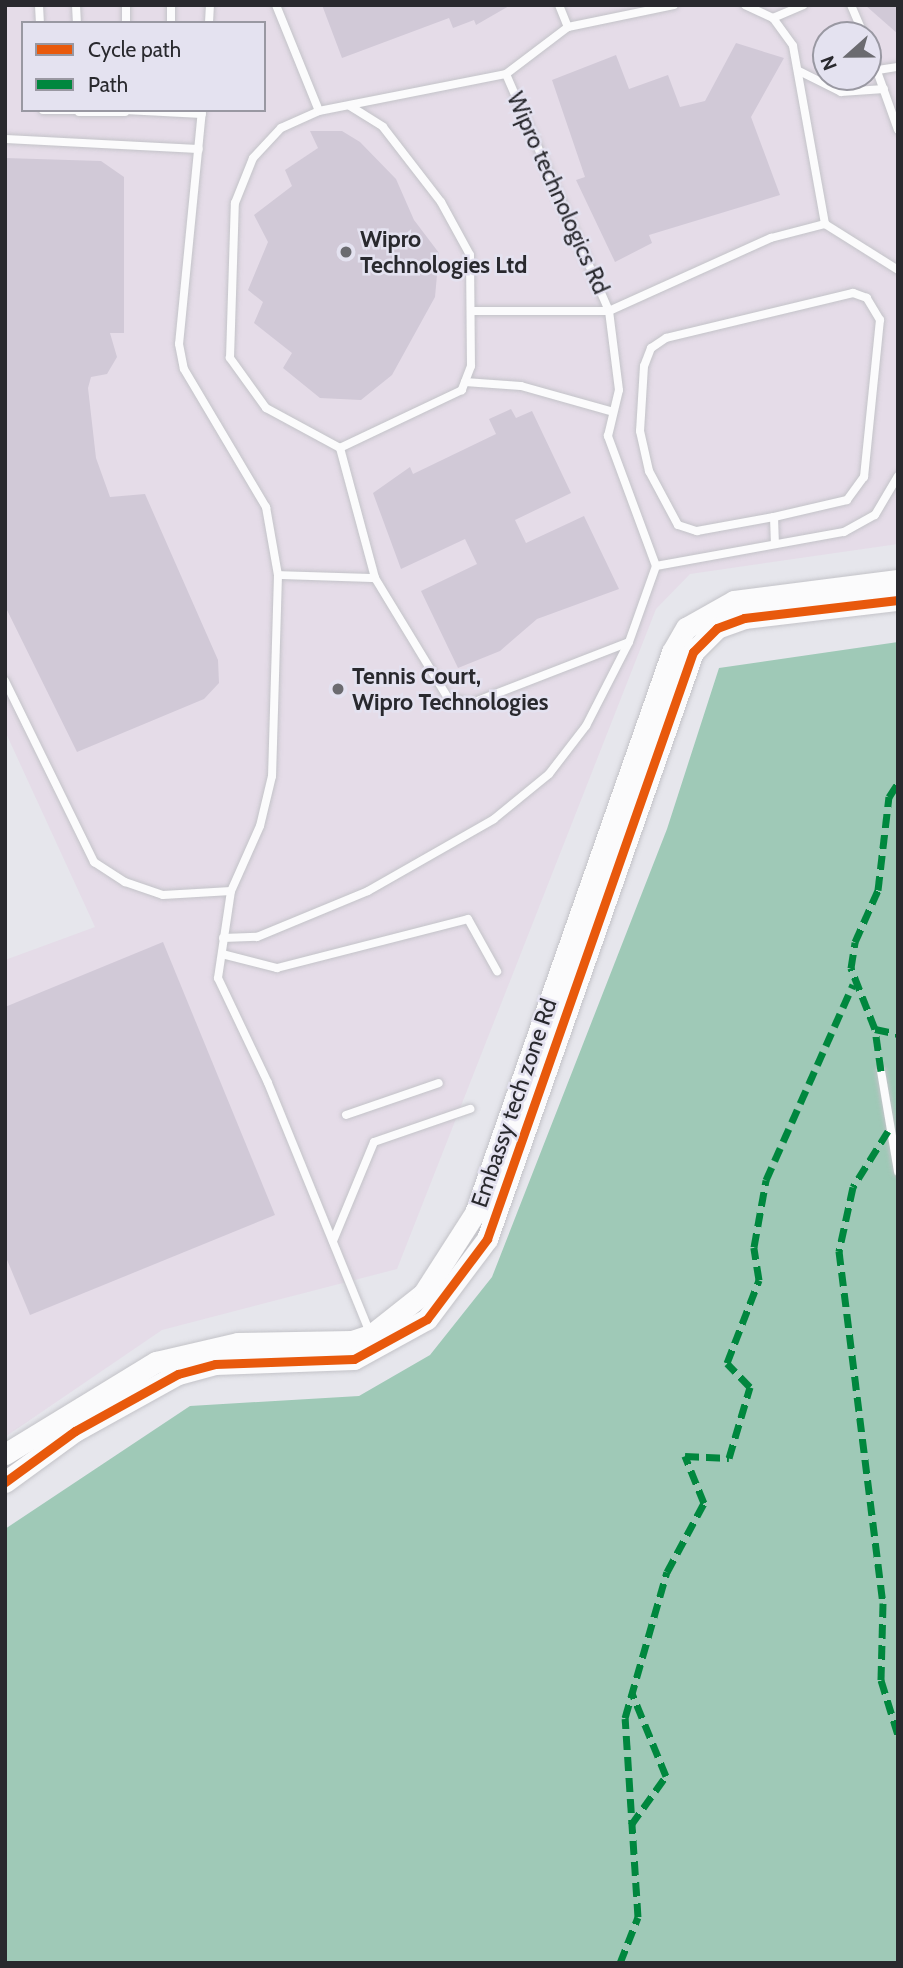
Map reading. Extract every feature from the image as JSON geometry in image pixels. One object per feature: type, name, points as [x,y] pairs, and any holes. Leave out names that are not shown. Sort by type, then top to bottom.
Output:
[{"type":"street","points":[[23,1468],[8,1452],[156,1362],[238,1343],[374,1343],[423,1294],[464,1238],[672,652],[686,628],[734,601],[898,580]]},
{"type":"street","name":"Embassy tech zone Rd","points":[[5,1482],[104,1413],[195,1369],[331,1362],[427,1319],[487,1239],[693,652],[717,628],[744,618],[898,600]]},
{"type":"lane","points":[[276,5],[319,111]]},
{"type":"lane","points":[[559,5],[568,27]]},
{"type":"lane","points":[[629,642],[472,704],[448,698],[375,579],[340,448],[266,408],[230,358],[235,203],[253,158],[281,128],[319,111],[506,74],[568,27],[674,5]]},
{"type":"lane","points":[[745,5],[773,18],[793,46],[825,224]]},
{"type":"lane","points":[[773,18],[803,5]]},
{"type":"lane","points":[[799,71],[841,92],[884,89]]},
{"type":"lane","name":"Wipro technologics Rd","points":[[506,74],[609,311],[619,390],[610,411],[608,436],[656,566]]},
{"type":"lane","points":[[882,83],[897,124]]},
{"type":"lane","points":[[350,106],[383,127],[441,202],[470,256],[472,311],[465,382]]},
{"type":"lane","points":[[172,112],[202,112],[179,344],[184,369],[266,506],[278,575],[272,776],[260,826],[232,891],[218,978],[333,1241],[374,1343]]},
{"type":"lane","points":[[5,139],[199,149]]},
{"type":"lane","points":[[472,311],[609,311],[771,238],[825,224],[898,270]]},
{"type":"lane","points":[[836,294],[867,298],[880,320],[859,489],[847,500],[774,517],[698,531],[678,525],[649,471],[640,431],[651,348],[836,294]]},
{"type":"lane","points":[[340,448],[423,412],[465,382],[521,386],[610,411]]},
{"type":"lane","points":[[223,938],[257,937],[368,891],[495,819],[549,774],[586,726],[629,642],[656,566],[775,541],[844,533],[875,515],[898,476]]},
{"type":"lane","points":[[774,517],[775,541]]},
{"type":"lane","points":[[278,575],[375,579]]},
{"type":"lane","points":[[5,681],[94,862],[125,882],[163,895],[232,891]]},
{"type":"lane","points":[[222,954],[282,967],[468,919],[497,971]]},
{"type":"lane","points":[[881,1071],[898,1172]]},
{"type":"lane","points":[[346,1115],[439,1083]]},
{"type":"lane","points":[[333,1241],[374,1142],[470,1110]]},
{"type":"shaded area","points":[[5,5],[898,5],[898,544],[690,574],[656,609],[397,1269],[162,1330],[5,1437],[5,960],[95,927],[5,731]]},
{"type":"green space","points":[[898,642],[898,1963],[5,1963],[5,1529],[190,1406],[359,1396],[430,1355],[492,1277],[667,829],[719,668]]},
{"type":"building","points":[[322,5],[509,6],[476,25],[474,20],[453,28],[449,18],[342,58]]},
{"type":"building","points":[[865,5],[898,5],[898,34]]},
{"type":"building","points":[[736,43],[784,58],[751,117],[780,195],[649,235],[652,243],[615,262],[576,180],[585,177],[552,80],[616,55],[629,89],[668,75],[680,107],[705,101]]},
{"type":"building","points":[[310,131],[342,131],[360,142],[396,179],[414,220],[439,253],[435,297],[392,375],[361,400],[320,398],[283,368],[292,353],[254,323],[263,302],[248,290],[268,242],[254,215],[292,186],[285,170],[318,148]]},
{"type":"building","points":[[5,158],[101,161],[124,177],[124,333],[110,333],[117,357],[107,374],[91,377],[88,388],[96,458],[110,497],[145,494],[218,660],[219,683],[204,699],[77,752],[5,606]]},
{"type":"building","points":[[511,409],[516,418],[532,411],[571,493],[515,520],[526,543],[584,516],[619,589],[537,619],[500,651],[458,668],[421,591],[477,564],[465,539],[401,569],[373,493],[410,467],[413,474],[496,434],[489,419]]},
{"type":"building","points":[[163,942],[275,1215],[30,1315],[5,1255],[5,1007]]},
{"type":"marked path","points":[[881,1071],[875,1029],[851,968],[855,942],[878,890],[889,797],[898,783]]},
{"type":"marked path","points":[[620,1963],[638,1917],[625,1718],[667,1572],[704,1503],[685,1456],[729,1458],[750,1387],[727,1363],[759,1280],[754,1247],[766,1180],[853,985]]},
{"type":"marked path","points":[[875,1029],[898,1034]]},
{"type":"marked path","points":[[888,1131],[853,1187],[839,1251],[883,1603],[881,1680],[898,1735]]},
{"type":"marked path","points":[[631,1825],[666,1776],[632,1693]]},
{"type":"cycle path","points":[[5,1482],[75,1431],[178,1374],[215,1364],[354,1359],[427,1319],[487,1239],[693,652],[717,628],[744,618],[898,600]]},
{"type":"place","name":"Wipro Technologies Ltd","points":[[346,252]]},
{"type":"place","name":"Tennis Court, Wipro Technologies","points":[[338,689]]}]
